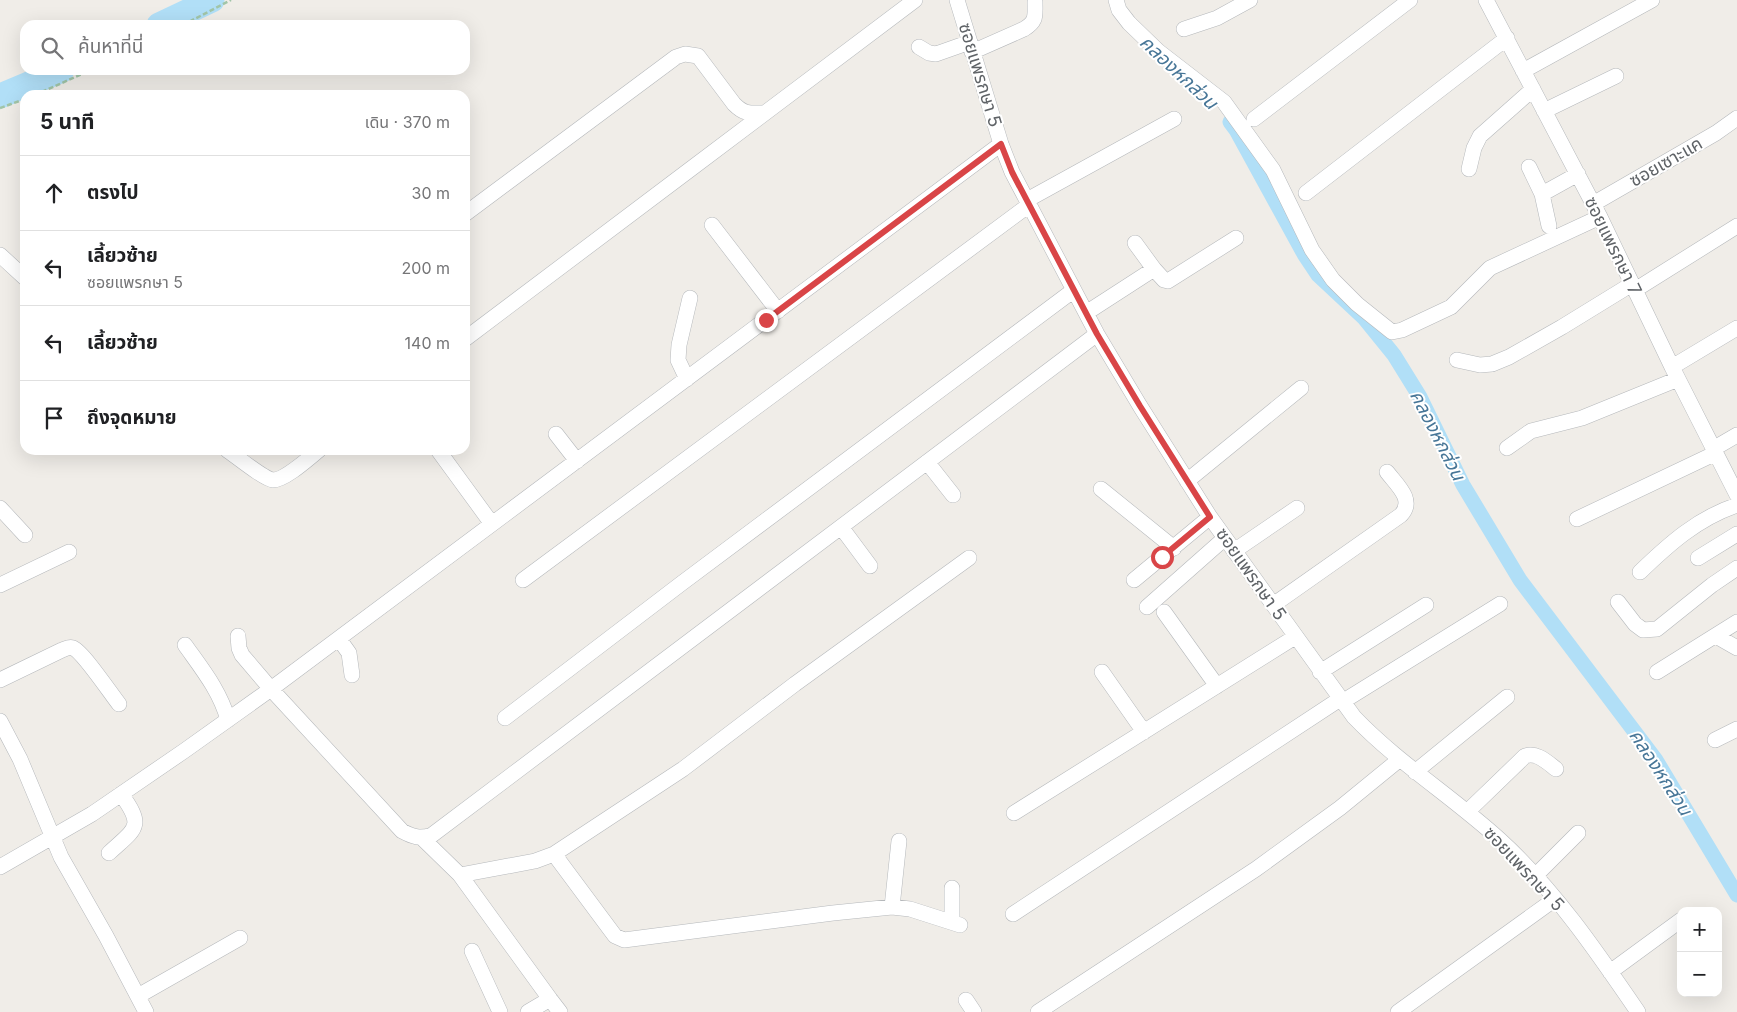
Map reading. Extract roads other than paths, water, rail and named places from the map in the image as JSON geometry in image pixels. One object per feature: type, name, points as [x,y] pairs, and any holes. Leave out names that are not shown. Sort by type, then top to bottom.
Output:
[{"type":"street","points":[[470,335],[642,208],[764,113],[915,0]]},
{"type":"street","name":"ซอยแพรกษา 5","points":[[957,0],[1001,144],[1012,172],[1097,334],[1210,517],[1341,701],[1374,738],[1415,772],[1468,811],[1501,841],[1555,899],[1638,1012]]},
{"type":"street","name":"ซอยเซาะแค","points":[[1116,0],[1124,17],[1158,51],[1224,102],[1273,170],[1312,250],[1333,280],[1357,304],[1392,332],[1402,330],[1445,310],[1458,300],[1490,268],[1596,210],[1737,118]]},
{"type":"street","points":[[1184,29],[1216,18],[1250,0]]},
{"type":"street","points":[[1254,119],[1410,0]]},
{"type":"street","name":"ซอยแพรกษา 7","points":[[1486,0],[1578,174],[1737,495]]},
{"type":"street","points":[[1523,71],[1652,0]]},
{"type":"street","points":[[919,47],[936,54],[971,47],[1024,29],[1032,24],[1035,19],[1034,2]]},
{"type":"street","points":[[1306,193],[1506,38]]},
{"type":"street","points":[[470,210],[676,57],[685,54],[698,56],[734,104],[741,110],[746,113],[764,113]]},
{"type":"street","points":[[1544,111],[1616,76]]},
{"type":"street","points":[[1470,170],[1474,148],[1480,136],[1533,89]]},
{"type":"street","points":[[523,580],[1028,202],[1174,119]]},
{"type":"street","points":[[0,867],[92,814],[271,689],[1001,144]]},
{"type":"street","points":[[1529,166],[1542,194],[1549,226]]},
{"type":"street","points":[[1542,194],[1578,174]]},
{"type":"street","points":[[712,225],[778,311]]},
{"type":"street","points":[[1457,360],[1480,365],[1492,364],[1509,357],[1737,226]]},
{"type":"street","points":[[1135,243],[1154,269],[1164,280],[1168,280],[1236,238]]},
{"type":"street","points":[[0,254],[20,273]]},
{"type":"street","points":[[1086,312],[1154,269]]},
{"type":"street","points":[[505,718],[1074,290]]},
{"type":"street","points":[[687,379],[678,360],[679,345],[690,298]]},
{"type":"street","points":[[1507,448],[1531,431],[1582,418],[1675,373],[1737,328]]},
{"type":"street","points":[[238,636],[242,655],[402,831],[410,836],[422,838],[432,835],[1097,334]]},
{"type":"street","points":[[1187,481],[1301,388]]},
{"type":"street","points":[[556,434],[577,461]]},
{"type":"street","points":[[1577,518],[1715,451],[1737,435]]},
{"type":"street","points":[[234,455],[260,473],[274,480],[280,479],[312,455]]},
{"type":"street","points":[[442,455],[492,524]]},
{"type":"street","points":[[927,462],[953,495]]},
{"type":"street","points":[[1273,605],[1401,515],[1408,504],[1405,496],[1387,472]]},
{"type":"street","points":[[1101,489],[1174,548]]},
{"type":"street","points":[[1640,572],[1668,545],[1690,528],[1721,510],[1737,505]]},
{"type":"street","points":[[0,508],[25,535]]},
{"type":"street","points":[[1234,551],[1297,508]]},
{"type":"street","points":[[1134,580],[1210,517]]},
{"type":"street","points":[[841,527],[870,566]]},
{"type":"street","points":[[1698,558],[1737,534]]},
{"type":"street","points":[[1147,607],[1225,538]]},
{"type":"street","points":[[0,585],[69,552]]},
{"type":"street","points":[[460,875],[535,861],[554,854],[683,769],[795,684],[969,558]]},
{"type":"street","points":[[1618,602],[1635,624],[1643,630],[1656,629],[1737,568]]},
{"type":"street","points":[[1013,914],[1341,701],[1500,604]]},
{"type":"street","points":[[1320,672],[1426,605]]},
{"type":"street","points":[[1164,612],[1217,686]]},
{"type":"street","points":[[1658,672],[1737,622]]},
{"type":"street","points":[[1014,814],[1295,636]]},
{"type":"street","points":[[1716,636],[1737,648]]},
{"type":"street","points":[[339,638],[349,653],[352,675]]},
{"type":"street","points":[[185,645],[216,689],[224,705],[228,720]]},
{"type":"street","points":[[0,680],[62,650],[74,648],[119,704]]},
{"type":"street","points":[[1102,672],[1144,732]]},
{"type":"street","points":[[1415,772],[1506,697]]},
{"type":"street","points":[[0,722],[20,759],[61,858],[106,936],[146,1012]]},
{"type":"street","points":[[1715,740],[1737,729]]},
{"type":"street","points":[[1468,811],[1525,756],[1532,754],[1556,769]]},
{"type":"street","points":[[1038,1012],[1256,869],[1340,808],[1400,759]]},
{"type":"street","points":[[109,853],[135,827],[133,810],[121,794]]},
{"type":"street","points":[[1534,876],[1578,832]]},
{"type":"street","points":[[422,838],[460,875],[560,1012]]},
{"type":"street","points":[[892,901],[899,841]]},
{"type":"street","points":[[554,854],[609,928],[616,936],[624,940],[833,913],[892,901],[910,909],[956,923],[952,888]]},
{"type":"street","points":[[1398,1012],[1555,899]]},
{"type":"street","points":[[1610,972],[1677,923]]},
{"type":"street","points":[[138,996],[240,938]]},
{"type":"street","points":[[472,951],[500,1012]]},
{"type":"street","points":[[528,1012],[550,999]]},
{"type":"waterway","points":[[170,20],[212,0]]},
{"type":"waterway","points":[[0,96],[50,75]]},
{"type":"waterway","name":"คลองหกส่วน","points":[[1230,122],[1304,254],[1318,275],[1364,318],[1394,355],[1420,397],[1463,485],[1520,580],[1656,760],[1737,895]]}]
